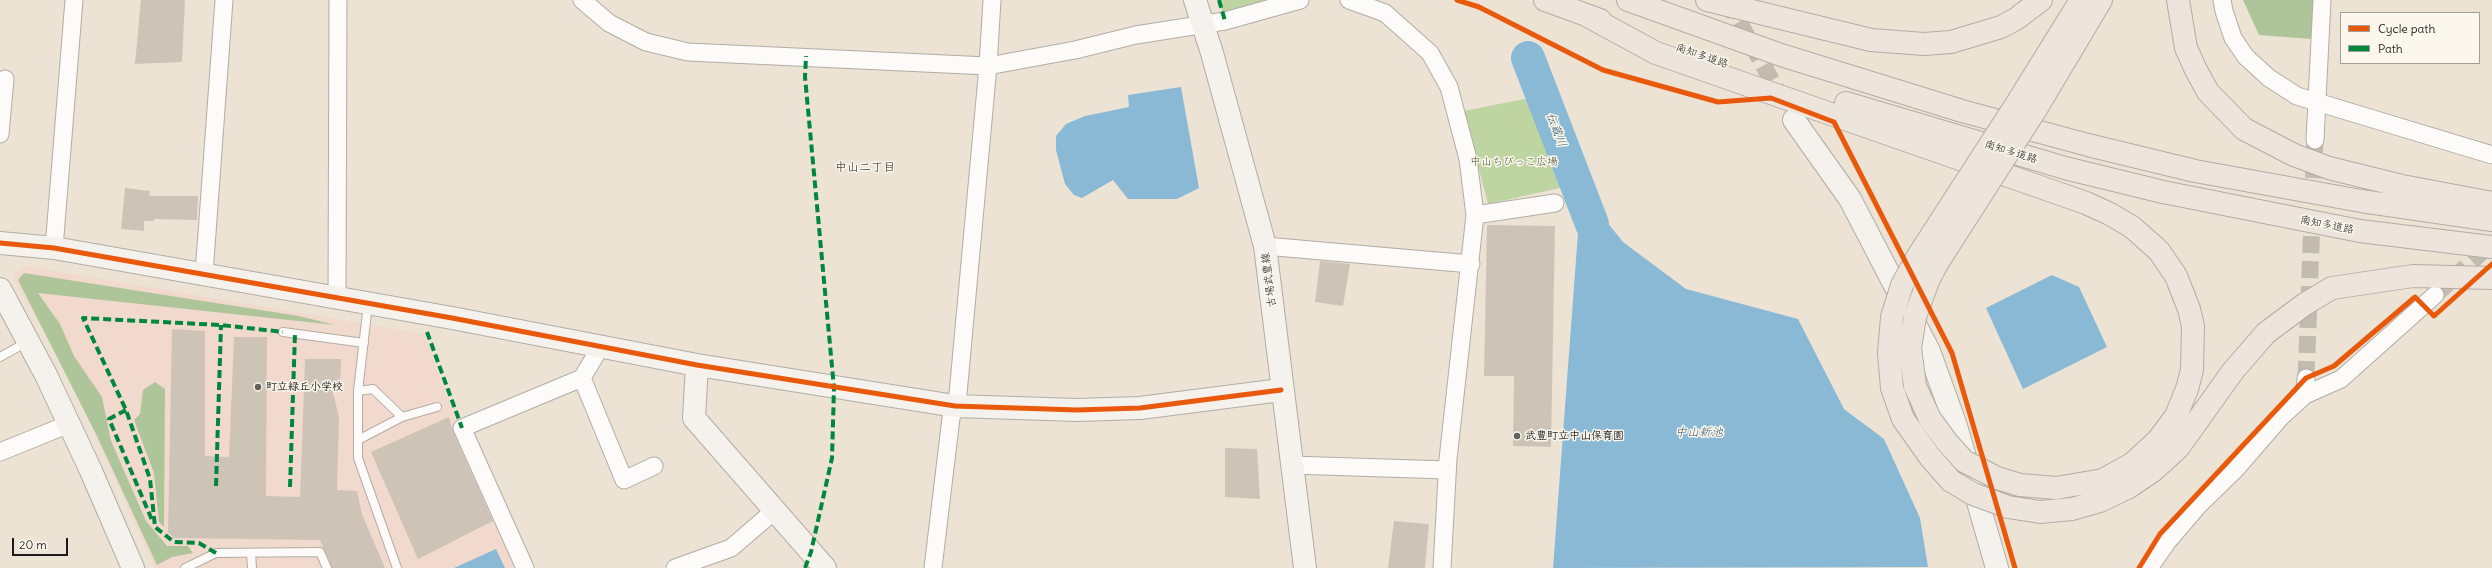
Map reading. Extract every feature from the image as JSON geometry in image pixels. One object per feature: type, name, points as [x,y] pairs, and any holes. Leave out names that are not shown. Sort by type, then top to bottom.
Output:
[{"type":"highway","name":"南知多道路","points":[[1545,0],[1788,86],[2065,168],[2170,194],[2360,231],[2492,247]]},
{"type":"highway","points":[[1628,0],[1796,59],[1962,111],[2088,146],[2195,171],[2264,184],[2445,215],[2492,220]]},
{"type":"highway","points":[[1707,0],[1871,40],[1924,44],[1956,41],[2001,27],[2016,19],[2041,0]]},
{"type":"highway","points":[[1586,15],[1656,53],[2086,203],[2110,214],[2132,227],[2159,251],[2176,276],[2189,310],[2193,326],[2192,370],[2187,389],[2176,416],[2158,440],[2132,464],[2103,480],[2056,488],[2020,485],[1997,478],[1964,460],[1947,442],[1930,419],[1915,386],[1910,348],[1915,317],[1928,281],[1938,262],[2027,104],[2081,0]]},
{"type":"highway","points":[[2101,0],[1918,256],[1902,285],[1892,317],[1889,353],[1892,388],[1903,419],[1930,457],[1951,481],[1973,494],[2008,507],[2040,512],[2072,509],[2100,501],[2129,487],[2154,470],[2178,448],[2233,371],[2266,332],[2305,304],[2332,288],[2413,276],[2492,278]]},
{"type":"highway","points":[[2178,0],[2186,48],[2196,70],[2208,92],[2244,129],[2294,155],[2329,168],[2402,186],[2492,203]]},
{"type":"street","points":[[54,248],[74,0]]},
{"type":"street","points":[[204,274],[224,0]]},
{"type":"street","points":[[337,298],[338,0]]},
{"type":"street","points":[[582,0],[609,23],[646,42],[688,52],[988,66],[1075,50],[1136,35],[1204,25],[1300,0]]},
{"type":"street","points":[[933,568],[954,406],[958,394],[988,66],[992,0]]},
{"type":"street","name":"古場武豊線","points":[[1196,0],[1265,246],[1290,465],[1305,568]]},
{"type":"street","points":[[1349,0],[1384,13],[1430,53],[1449,86],[1468,159],[1475,215],[1471,264],[1447,470],[1442,568]]},
{"type":"street","points":[[2222,0],[2233,38],[2246,57],[2269,78],[2292,92],[2318,102],[2492,155]]},
{"type":"street","points":[[2315,140],[2322,0]]},
{"type":"street","points":[[0,134],[5,79]]},
{"type":"street","points":[[1794,120],[1850,199],[1929,351],[1956,426],[1997,568]]},
{"type":"street","points":[[1475,215],[1555,203]]},
{"type":"street","points":[[0,242],[54,248],[368,303],[698,365],[954,406],[1077,410],[1140,408],[1281,390]]},
{"type":"street","points":[[1265,246],[1471,264]]},
{"type":"street","points":[[0,289],[69,424],[133,568]]},
{"type":"street","points":[[2149,568],[2168,541],[2198,506],[2236,470],[2281,417],[2305,395],[2341,379],[2435,295]]},
{"type":"street","points":[[525,568],[462,428],[582,378],[600,346]]},
{"type":"street","points":[[698,365],[694,418],[825,568]]},
{"type":"street","points":[[582,378],[624,480],[654,466]]},
{"type":"street","points":[[2305,395],[2306,378]]},
{"type":"street","points":[[0,452],[69,424]]},
{"type":"street","points":[[1290,465],[1447,470]]},
{"type":"street","points":[[676,568],[732,548],[774,511]]},
{"type":"lane","points":[[368,303],[358,391],[358,458],[397,568]]},
{"type":"lane","points":[[283,332],[364,344]]},
{"type":"lane","points":[[0,357],[28,342]]},
{"type":"lane","points":[[358,391],[373,390],[402,417]]},
{"type":"lane","points":[[358,440],[402,417],[438,407]]},
{"type":"lane","points":[[185,568],[216,553],[320,552],[327,568]]},
{"type":"lane","points":[[251,553],[252,568]]},
{"type":"shaded area","name":"町立緑丘小学校","points":[[26,266],[424,334],[455,418],[526,568],[155,568],[91,426],[57,356],[13,277],[16,272]]},
{"type":"green space","points":[[1219,0],[1300,0],[1225,21]]},
{"type":"green space","points":[[2243,0],[2315,0],[2311,39],[2259,35]]},
{"type":"green space","name":"中山ちびっこ広場","points":[[1529,98],[1560,188],[1488,204],[1464,111]]},
{"type":"green space","points":[[24,273],[299,316],[335,325],[38,293],[60,324],[74,356],[102,397],[111,441],[146,521],[167,546],[188,546],[193,553],[172,557],[157,565],[96,434],[18,280]]},
{"type":"green space","points":[[155,382],[165,389],[164,527],[159,522],[154,473],[134,420],[140,414],[143,390]]},
{"type":"water","points":[[1181,87],[1199,188],[1177,199],[1128,199],[1113,180],[1082,198],[1074,195],[1065,184],[1056,150],[1056,136],[1066,124],[1085,116],[1129,107],[1128,95]]},
{"type":"water","name":"中山新池","points":[[1603,217],[1623,242],[1686,289],[1798,319],[1844,409],[1884,439],[1920,518],[1928,567],[1553,568],[1578,233]]},
{"type":"water","points":[[2052,275],[2079,287],[2107,347],[2023,389],[1986,308]]},
{"type":"water","points":[[496,549],[505,568],[454,568]]},
{"type":"building","points":[[141,0],[185,0],[182,62],[135,64]]},
{"type":"building","points":[[125,188],[150,191],[149,196],[198,196],[197,220],[154,219],[154,221],[144,221],[144,231],[121,229]]},
{"type":"building","points":[[1487,225],[1555,226],[1551,447],[1513,446],[1514,376],[1484,376]]},
{"type":"building","points":[[1320,261],[1350,264],[1343,306],[1315,302]]},
{"type":"building","points":[[172,329],[205,331],[205,456],[229,457],[234,337],[267,337],[266,496],[300,497],[305,359],[341,359],[340,386],[332,389],[339,417],[337,490],[357,491],[362,514],[385,568],[332,568],[320,540],[174,538],[168,532]]},
{"type":"building","points":[[449,417],[453,432],[493,521],[418,559],[371,452]]},
{"type":"building","points":[[1225,448],[1257,449],[1260,499],[1225,497]]},
{"type":"building","points":[[1394,521],[1429,524],[1425,568],[1388,568]]},
{"type":"waterway","name":"伝蔵川","points":[[1528,58],[1592,224]]},
{"type":"tunnel","points":[[1727,0],[1783,101]]},
{"type":"tunnel","points":[[2306,378],[2315,140]]},
{"type":"tunnel","points":[[2435,295],[2492,243]]},
{"type":"marked path","points":[[1219,0],[1225,21]]},
{"type":"marked path","points":[[805,568],[811,552],[832,458],[834,388],[805,77],[806,56]]},
{"type":"marked path","points":[[216,553],[199,543],[174,542],[155,527],[150,479],[126,410],[83,318],[221,325],[283,332]]},
{"type":"marked path","points":[[216,486],[221,325]]},
{"type":"marked path","points":[[427,332],[462,428]]},
{"type":"marked path","points":[[290,487],[295,333]]},
{"type":"marked path","points":[[126,410],[109,419],[152,520]]},
{"type":"cycle path","points":[[1457,0],[1479,7],[1603,70],[1718,102],[1771,98],[1834,122],[1952,353],[2015,568]]},
{"type":"cycle path","points":[[0,243],[54,248],[452,318],[697,365],[955,406],[1077,410],[1140,408],[1281,390]]},
{"type":"cycle path","points":[[2139,568],[2160,534],[2306,378],[2334,366],[2415,297],[2434,316],[2492,264]]},
{"type":"place","name":"町立緑丘小学校","points":[[258,387]]},
{"type":"place","name":"武豊町立中山保育園","points":[[1517,436]]},
{"type":"district","name":"中山二丁目","points":[[865,168]]}]
